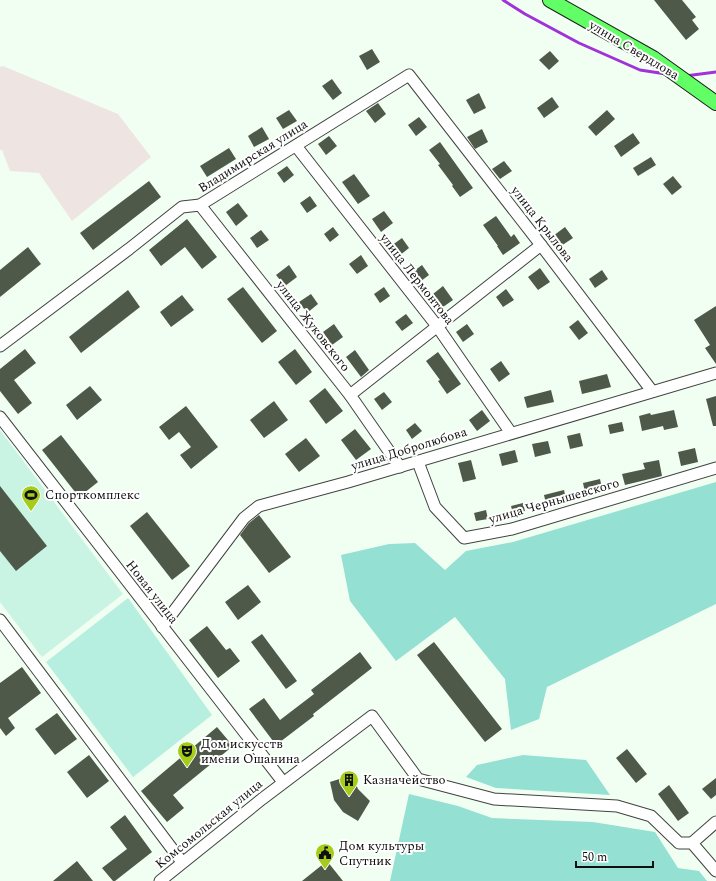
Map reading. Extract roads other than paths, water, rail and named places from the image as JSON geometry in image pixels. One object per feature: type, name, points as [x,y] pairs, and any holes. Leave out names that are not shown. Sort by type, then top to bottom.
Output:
[{"type":"main road","name":"улица Свердлова","points":[[550,0],[653,58],[716,103]]},
{"type":"street","name":"Владимирская улица","points":[[0,346],[129,249],[182,207],[200,205],[409,75]]},
{"type":"street","name":"улица Крылова","points":[[409,75],[652,391]]},
{"type":"street","name":"улица Лермонтова","points":[[296,146],[437,326],[511,433]]},
{"type":"street","name":"улица Жуковского","points":[[200,205],[350,395],[400,467]]},
{"type":"street","points":[[350,395],[541,245]]},
{"type":"street","name":"улица Добролюбова","points":[[162,627],[244,518],[259,506],[418,462],[716,372]]},
{"type":"street","name":"Новая улица","points":[[0,417],[283,782]]},
{"type":"street","name":"улица Чернышевского","points":[[418,462],[435,507],[464,538],[512,529],[716,468]]},
{"type":"street","points":[[0,620],[182,862]]},
{"type":"street","name":"Комсомольская улица","points":[[160,881],[283,782],[372,716],[418,779],[494,799],[617,806],[651,816],[679,842],[692,843]]},
{"type":"street","points":[[716,822],[692,843],[716,871]]},
{"type":"waterway","points":[[503,0],[525,14],[579,43],[640,70],[666,74]]},
{"type":"waterway","points":[[685,76],[716,72]]},
{"type":"place","name":"Спорткомплекс","points":[[31,512]]},
{"type":"place","name":"Дом искусств имени Ошанина","points":[[187,768]]},
{"type":"place","name":"Казначейство","points":[[349,797]]},
{"type":"place","name":"Дом культуры Спутник","points":[[325,870]]}]
